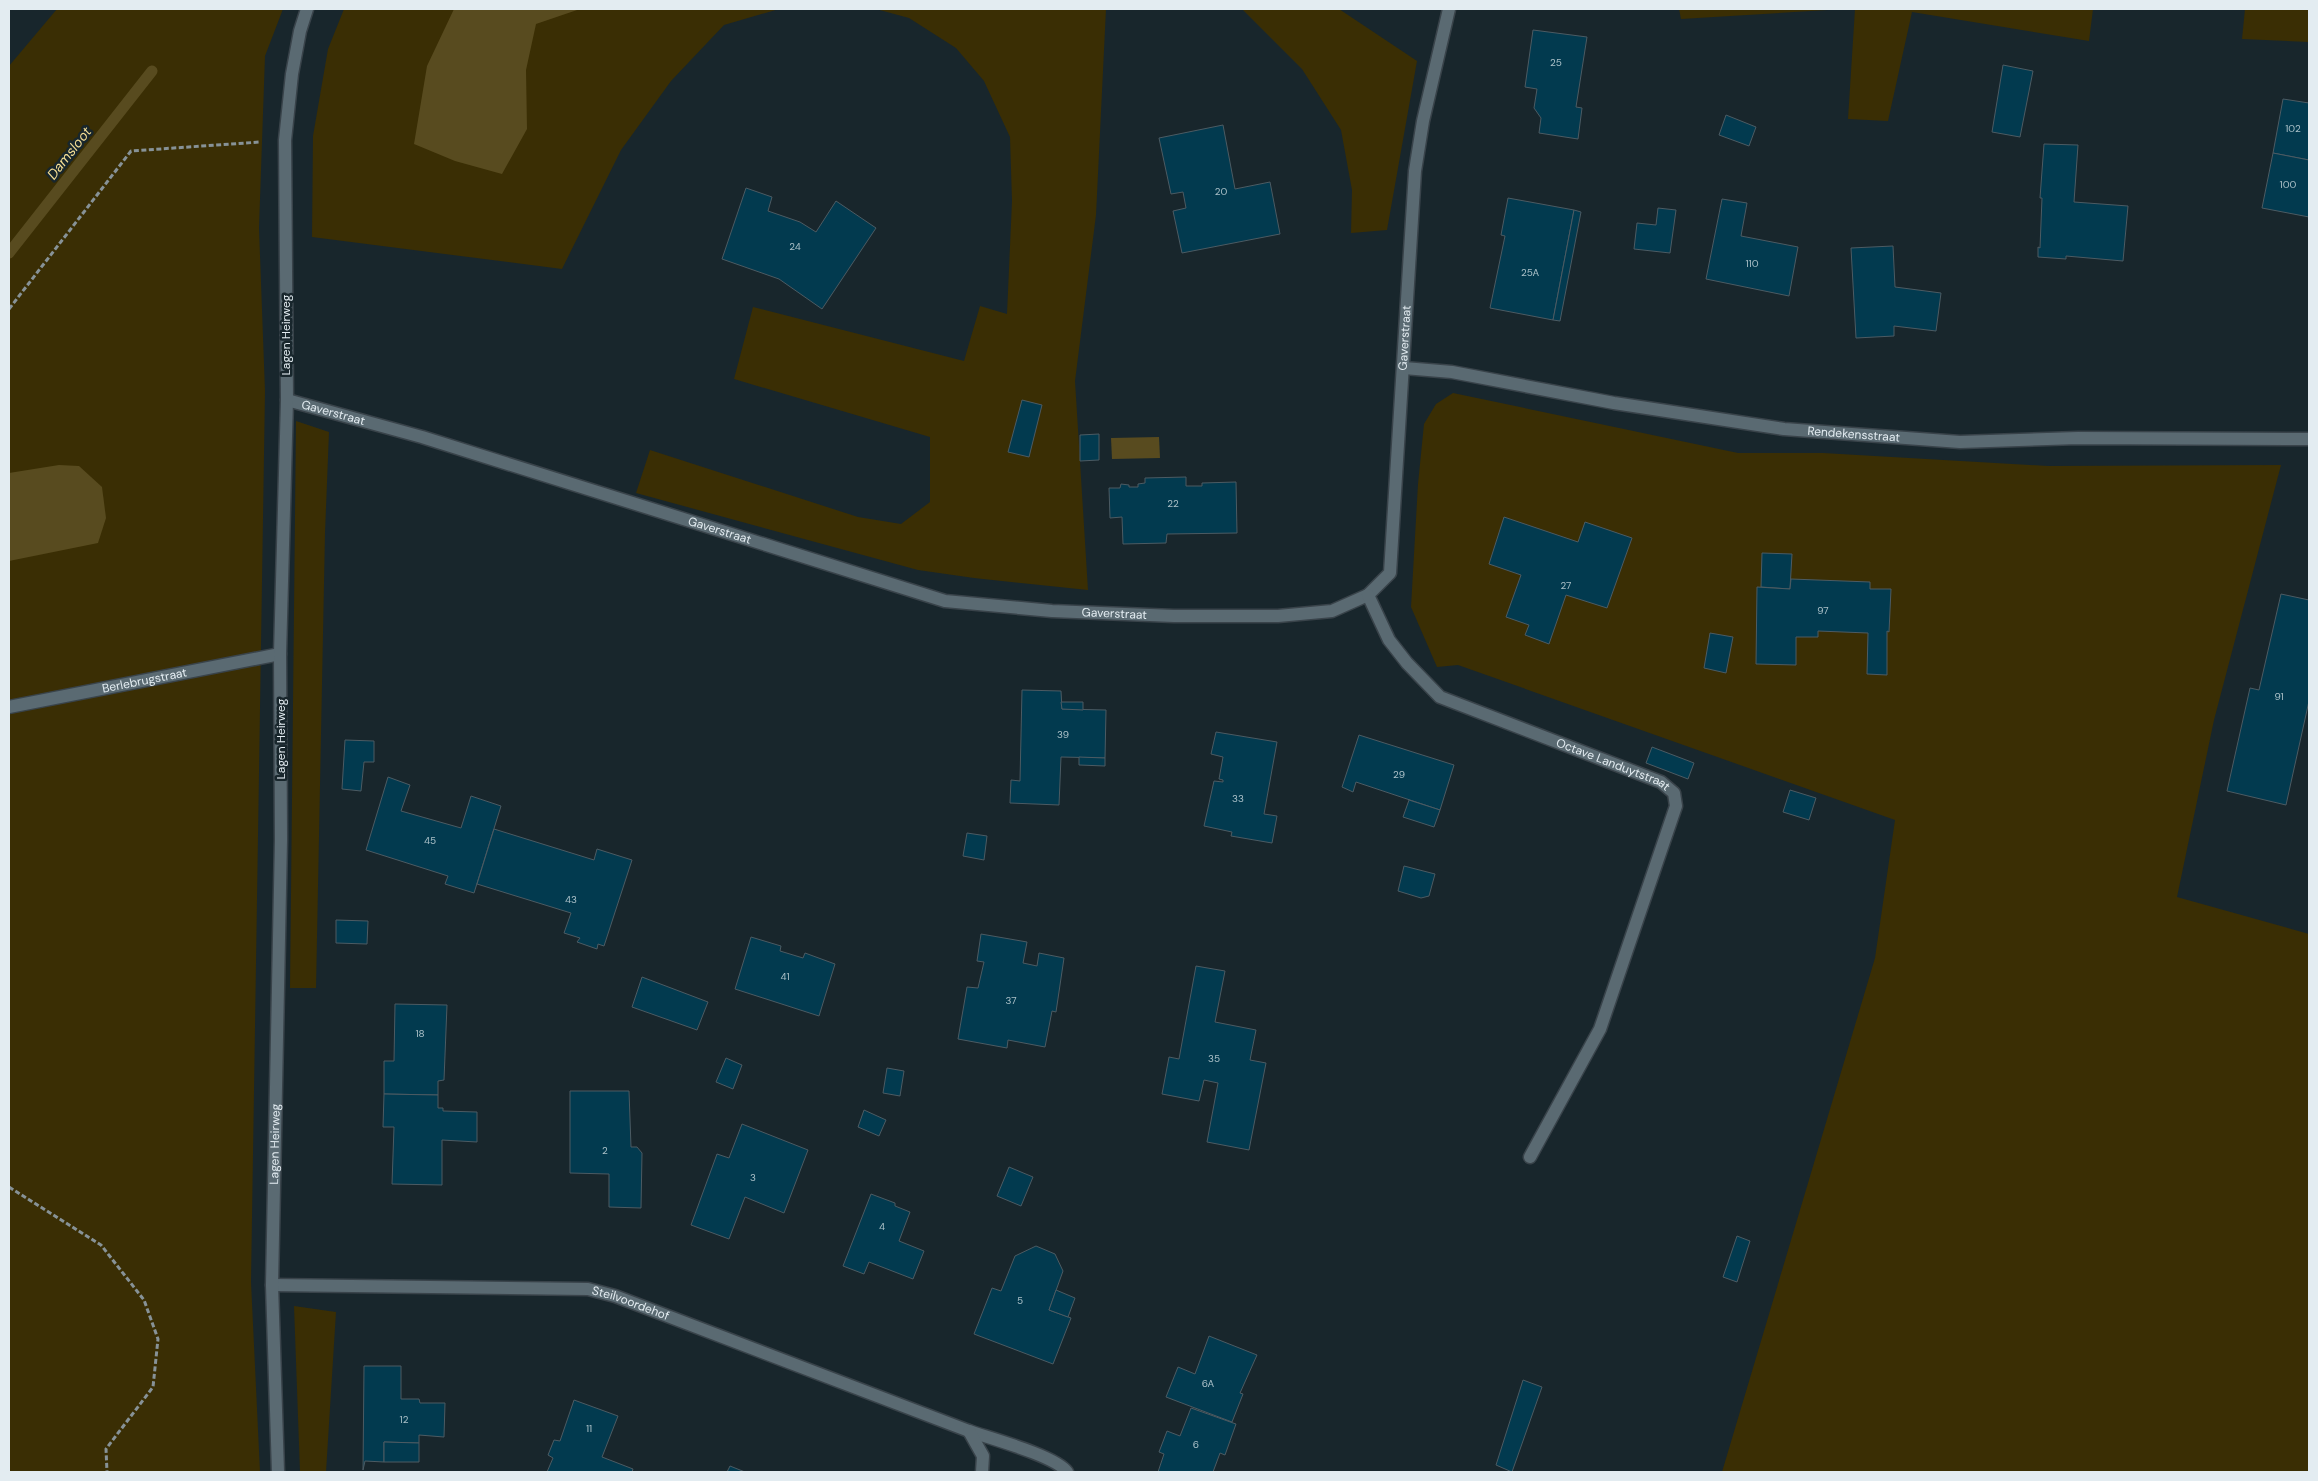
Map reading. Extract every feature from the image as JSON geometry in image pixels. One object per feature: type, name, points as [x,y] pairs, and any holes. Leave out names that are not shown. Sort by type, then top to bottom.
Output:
[{"type":"street","name":"Lagen Heirweg","points":[[278,1472],[272,1285],[281,839],[280,654],[286,400],[285,140],[292,74],[300,31],[307,9]]},
{"type":"street","name":"Gaverstraat","points":[[286,400],[422,437],[945,601],[1071,612],[1174,616],[1278,616],[1332,611],[1368,595],[1390,573],[1415,171],[1423,121],[1449,9]]},
{"type":"street","name":"Rendekensstraat","points":[[1404,368],[1452,372],[1614,403],[1784,429],[1960,442],[2078,438],[2309,439]]},
{"type":"street","name":"Octave Landuytstraat","points":[[1368,595],[1390,640],[1407,663],[1440,697],[1661,782],[1674,793],[1676,806],[1600,1029],[1530,1157]]},
{"type":"street","name":"Berlebrugstraat","points":[[9,707],[280,654]]},
{"type":"street","name":"Steilvoordehof","points":[[272,1285],[588,1289],[615,1296],[1050,1460],[1067,1472]]},
{"type":"street","points":[[969,1431],[983,1456],[982,1472]]},
{"type":"path","points":[[9,309],[131,151],[285,140]]},
{"type":"path","points":[[9,1187],[101,1245],[144,1300],[158,1340],[153,1387],[106,1449],[107,1472]]},
{"type":"shaded area","points":[[57,9],[283,9],[265,56],[259,228],[265,391],[251,1282],[260,1472],[9,1472],[9,66]]},
{"type":"shaded area","points":[[344,9],[779,9],[724,25],[671,81],[621,150],[562,269],[312,237],[313,136],[328,49]]},
{"type":"shaded area","points":[[454,9],[580,9],[536,24],[526,70],[527,129],[502,174],[455,161],[414,144],[427,66]]},
{"type":"shaded area","points":[[876,9],[1106,9],[1096,215],[1075,381],[1088,590],[918,570],[636,493],[650,450],[858,517],[901,524],[930,502],[930,437],[734,379],[753,307],[964,361],[980,306],[1007,314],[1012,201],[1010,137],[984,81],[956,48],[909,18]]},
{"type":"shaded area","points":[[1242,9],[1339,9],[1417,61],[1387,230],[1351,233],[1352,190],[1341,130],[1302,69]]},
{"type":"shaded area","points":[[1679,9],[1844,9],[1681,19]]},
{"type":"shaded area","points":[[1855,9],[2093,9],[2089,41],[1912,12],[1888,121],[1848,119]]},
{"type":"shaded area","points":[[2245,9],[2309,9],[2309,42],[2242,39]]},
{"type":"shaded area","points":[[1453,393],[1738,453],[1823,453],[2048,466],[2281,465],[2214,720],[2177,897],[2309,934],[2309,1472],[1722,1472],[1875,958],[1895,820],[1458,665],[1437,667],[1411,607],[1418,484],[1424,424],[1436,404]]},
{"type":"shaded area","points":[[296,421],[329,432],[325,533],[316,988],[290,988]]},
{"type":"shaded area","points":[[1159,437],[1160,458],[1112,459],[1111,438]]},
{"type":"shaded area","points":[[59,465],[79,466],[102,487],[106,518],[98,543],[9,561],[9,473]]},
{"type":"shaded area","points":[[294,1306],[336,1312],[326,1472],[300,1472]]},
{"type":"building","points":[[1533,30],[1587,37],[1576,107],[1582,108],[1578,139],[1539,133],[1541,118],[1534,108],[1537,89],[1525,87]]},
{"type":"building","points":[[2003,65],[2033,71],[2020,137],[1992,132]]},
{"type":"building","points":[[2283,99],[2309,103],[2309,160],[2273,153]]},
{"type":"building","points":[[1726,115],[1756,127],[1749,146],[1719,135]]},
{"type":"building","points":[[1223,125],[1235,189],[1270,182],[1280,234],[1182,253],[1173,211],[1186,208],[1183,192],[1171,194],[1159,138]]},
{"type":"building","points":[[2044,144],[2078,145],[2074,202],[2128,206],[2123,261],[2066,256],[2066,259],[2038,257],[2038,247],[2040,248],[2042,198],[2040,198]]},
{"type":"building","points":[[2273,153],[2309,160],[2309,217],[2262,208]]},
{"type":"building","points":[[746,188],[772,197],[768,211],[800,222],[816,232],[836,201],[876,228],[822,309],[779,279],[722,259]]},
{"type":"building","points":[[1508,198],[1574,210],[1553,320],[1490,308],[1505,236],[1501,235]]},
{"type":"building","points":[[1722,199],[1747,203],[1741,236],[1798,247],[1789,296],[1706,279]]},
{"type":"building","points":[[1658,208],[1676,210],[1670,253],[1634,249],[1637,223],[1656,225]]},
{"type":"building","points":[[1574,210],[1581,212],[1560,321],[1553,320]]},
{"type":"building","points":[[1893,246],[1895,287],[1941,293],[1936,331],[1894,326],[1894,336],[1856,338],[1851,248]]},
{"type":"building","points":[[1022,400],[1042,405],[1029,457],[1008,452]]},
{"type":"building","points":[[1099,434],[1099,460],[1080,461],[1080,435]]},
{"type":"building","points":[[1186,477],[1186,486],[1202,486],[1202,483],[1236,482],[1237,533],[1167,534],[1166,543],[1123,544],[1122,517],[1110,518],[1109,488],[1120,488],[1121,484],[1129,485],[1129,487],[1138,487],[1138,484],[1145,483],[1145,478]]},
{"type":"building","points":[[1504,517],[1578,542],[1585,522],[1632,538],[1607,608],[1566,595],[1549,644],[1525,635],[1529,625],[1506,617],[1521,575],[1489,564]]},
{"type":"building","points":[[1762,553],[1792,554],[1790,589],[1761,587]]},
{"type":"building","points":[[1791,579],[1870,582],[1870,589],[1891,589],[1889,632],[1887,631],[1887,675],[1867,674],[1868,633],[1818,631],[1818,637],[1796,637],[1796,665],[1756,664],[1757,587],[1790,589]]},
{"type":"building","points":[[2281,594],[2309,600],[2309,701],[2286,805],[2227,791],[2250,688],[2259,690]]},
{"type":"building","points":[[1710,633],[1733,637],[1726,673],[1704,668]]},
{"type":"building","points":[[1022,690],[1061,691],[1062,709],[1106,710],[1105,758],[1061,757],[1059,805],[1010,803],[1011,780],[1020,781]]},
{"type":"building","points":[[1061,702],[1083,702],[1083,710],[1062,709]]},
{"type":"building","points":[[1216,732],[1277,742],[1264,814],[1277,816],[1272,843],[1231,836],[1232,832],[1204,826],[1214,781],[1223,782],[1223,780],[1219,779],[1223,757],[1211,754]]},
{"type":"building","points":[[1359,735],[1454,765],[1440,810],[1356,782],[1353,792],[1342,787]]},
{"type":"building","points":[[345,740],[374,741],[374,762],[364,762],[361,791],[342,789]]},
{"type":"building","points":[[1652,747],[1694,763],[1688,779],[1646,763]]},
{"type":"building","points":[[1079,757],[1105,758],[1105,766],[1079,765]]},
{"type":"building","points":[[388,777],[410,785],[401,811],[461,828],[471,796],[501,806],[474,893],[445,884],[448,876],[366,850]]},
{"type":"building","points":[[1790,790],[1816,798],[1809,820],[1783,812]]},
{"type":"building","points":[[1409,800],[1440,810],[1434,827],[1403,817]]},
{"type":"building","points":[[494,829],[594,860],[597,849],[632,860],[604,946],[598,944],[597,949],[577,942],[580,938],[564,933],[571,913],[477,884]]},
{"type":"building","points":[[967,833],[987,836],[984,860],[963,856]]},
{"type":"building","points":[[1404,866],[1435,874],[1429,896],[1421,898],[1398,891]]},
{"type":"building","points":[[336,920],[368,921],[367,944],[336,943]]},
{"type":"building","points":[[981,934],[1027,942],[1023,963],[1037,966],[1039,953],[1064,958],[1056,1012],[1052,1011],[1045,1047],[1008,1040],[1007,1048],[958,1039],[967,987],[978,988],[984,962],[977,961]]},
{"type":"building","points":[[751,937],[781,946],[780,951],[803,958],[805,953],[835,964],[819,1016],[735,989]]},
{"type":"building","points":[[1196,966],[1225,971],[1215,1022],[1256,1030],[1250,1060],[1266,1063],[1249,1150],[1207,1142],[1218,1083],[1204,1080],[1199,1101],[1162,1094],[1169,1057],[1179,1059]]},
{"type":"building","points":[[642,977],[708,1002],[697,1030],[632,1007]]},
{"type":"building","points":[[395,1004],[447,1005],[444,1080],[438,1081],[438,1095],[384,1094],[384,1061],[394,1061]]},
{"type":"building","points":[[726,1058],[742,1065],[733,1089],[716,1082]]},
{"type":"building","points":[[887,1068],[904,1071],[900,1096],[883,1093]]},
{"type":"building","points":[[570,1091],[629,1091],[631,1147],[637,1147],[642,1153],[641,1208],[609,1207],[609,1174],[570,1173]]},
{"type":"building","points":[[384,1094],[438,1095],[438,1108],[443,1108],[443,1111],[477,1112],[477,1142],[442,1140],[442,1185],[392,1184],[394,1127],[383,1127]]},
{"type":"building","points":[[864,1110],[886,1120],[879,1136],[858,1127]]},
{"type":"building","points":[[742,1124],[808,1150],[784,1213],[745,1197],[729,1239],[691,1225],[717,1154],[729,1158]]},
{"type":"building","points":[[1009,1167],[1033,1177],[1021,1206],[997,1196]]},
{"type":"building","points":[[871,1194],[895,1203],[895,1206],[910,1212],[899,1241],[924,1251],[913,1279],[869,1262],[864,1274],[843,1266]]},
{"type":"building","points":[[1737,1236],[1750,1241],[1737,1282],[1723,1277]]},
{"type":"building","points":[[1036,1246],[1055,1254],[1063,1271],[1049,1310],[1071,1318],[1053,1364],[974,1334],[992,1288],[1001,1291],[1015,1256]]},
{"type":"building","points":[[1056,1290],[1075,1298],[1068,1317],[1049,1310]]},
{"type":"building","points":[[1209,1336],[1257,1355],[1240,1393],[1243,1394],[1232,1422],[1166,1397],[1178,1367],[1195,1374]]},
{"type":"building","points":[[364,1366],[401,1366],[401,1399],[419,1399],[420,1403],[445,1403],[444,1437],[419,1435],[419,1443],[384,1442],[384,1462],[365,1461],[363,1470]]},
{"type":"building","points":[[1523,1380],[1542,1387],[1512,1472],[1496,1465]]},
{"type":"building","points":[[574,1400],[618,1416],[602,1457],[633,1469],[632,1472],[547,1472],[553,1458],[548,1455],[554,1440],[560,1441]]},
{"type":"building","points":[[1191,1408],[1236,1424],[1225,1455],[1220,1453],[1213,1472],[1158,1472],[1164,1454],[1159,1452],[1167,1431],[1180,1436]]},
{"type":"building","points":[[384,1442],[419,1443],[419,1462],[384,1462]]},
{"type":"building","points":[[730,1466],[745,1472],[727,1472]]},
{"type":"waterway","name":"Damsloot","points":[[9,253],[152,71]]}]
